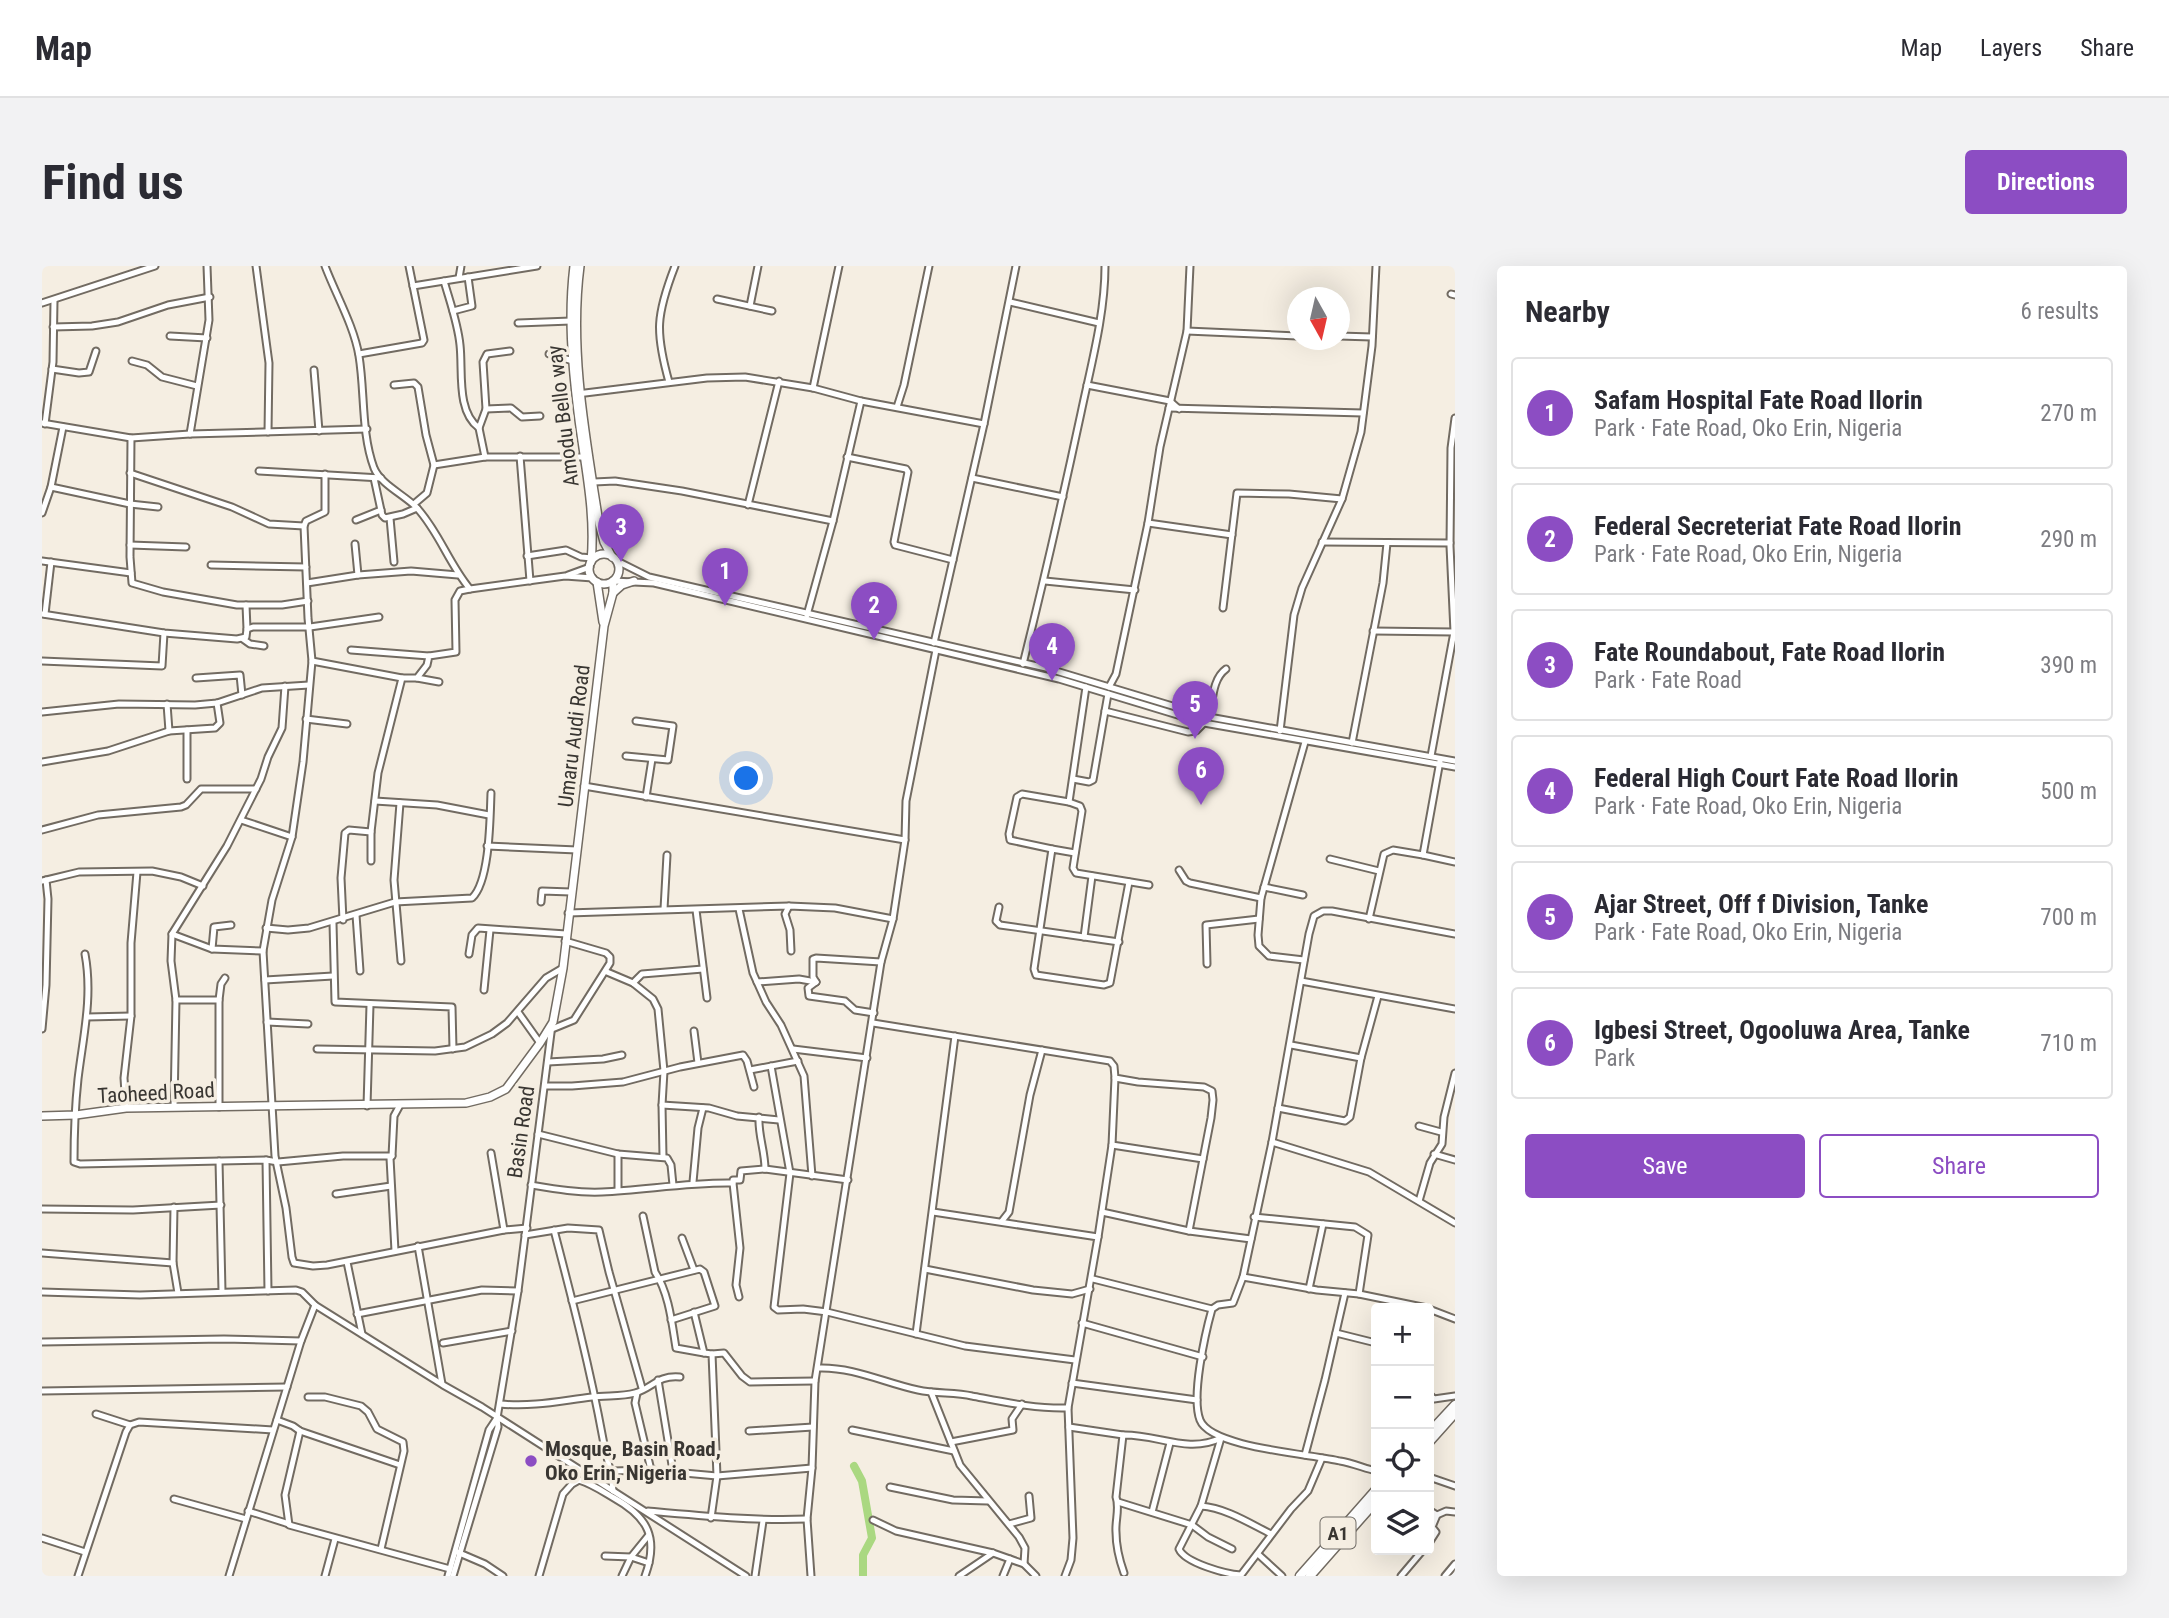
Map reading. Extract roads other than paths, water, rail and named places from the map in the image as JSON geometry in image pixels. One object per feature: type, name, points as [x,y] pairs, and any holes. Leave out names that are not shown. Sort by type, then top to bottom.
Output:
[{"type":"highway","points":[[1433,1429],[1455,1405]]},
{"type":"highway","points":[[1434,1436],[1455,1413]]},
{"type":"highway","name":"A1","points":[[1300,1576],[1326,1552],[1363,1510],[1375,1492]]},
{"type":"highway","name":"A1","points":[[1363,1510],[1371,1504]]},
{"type":"highway","name":"A1","points":[[1310,1576],[1326,1552]]},
{"type":"main road","name":"Amodu Bello way","points":[[574,266],[571,321],[573,361],[602,534],[615,559]]},
{"type":"main road","name":"Amodu Bello way","points":[[580,266],[577,335],[579,394],[593,523],[591,562]]},
{"type":"main road","points":[[600,555],[615,559],[619,570],[613,581],[613,593],[604,626],[591,562],[600,555]]},
{"type":"main road","points":[[595,580],[603,583],[613,581]]},
{"type":"main road","points":[[613,593],[622,585],[634,581]]},
{"type":"main road","name":"Umaru Audi Road","points":[[577,850],[604,626]]},
{"type":"main road","name":"Basin Road","points":[[552,1026],[563,968],[577,850]]},
{"type":"main road","name":"Taoheed Road","points":[[42,1116],[76,1115],[126,1108],[466,1103],[490,1097],[506,1089],[552,1026]]},
{"type":"street","points":[[42,303],[155,266]]},
{"type":"street","points":[[190,434],[207,338],[210,297],[207,266]]},
{"type":"street","points":[[256,266],[269,363],[268,432]]},
{"type":"street","points":[[325,266],[359,354],[367,429],[385,518],[415,506],[427,493],[434,464],[418,387],[414,383],[394,385]]},
{"type":"street","points":[[359,354],[422,343],[424,340],[409,266]]},
{"type":"street","points":[[459,278],[461,266]]},
{"type":"street","points":[[413,286],[537,266]]},
{"type":"street","points":[[669,382],[661,352],[659,314],[675,266]]},
{"type":"street","points":[[750,306],[758,266]]},
{"type":"street","points":[[813,388],[839,266]]},
{"type":"street","points":[[897,407],[929,266]]},
{"type":"street","points":[[933,643],[984,424],[1016,266]]},
{"type":"street","points":[[1023,667],[1045,581],[1087,385],[1099,323],[1105,266]]},
{"type":"street","points":[[1073,779],[1089,782],[1093,780],[1108,690],[1116,674],[1135,590],[1170,401],[1187,331],[1190,266]]},
{"type":"street","points":[[1280,731],[1294,615],[1302,588],[1342,499],[1357,450],[1372,337],[1376,266]]},
{"type":"street","points":[[453,311],[472,306],[468,277]]},
{"type":"street","points":[[444,281],[460,345],[460,383],[470,422],[479,428]]},
{"type":"street","points":[[53,327],[118,322],[168,305],[210,297]]},
{"type":"street","points":[[717,299],[772,311]]},
{"type":"street","points":[[54,301],[52,369],[44,424],[131,438],[367,429]]},
{"type":"street","points":[[1010,302],[1099,323]]},
{"type":"street","points":[[518,323],[571,321]]},
{"type":"street","points":[[1187,331],[1287,336]]},
{"type":"street","points":[[170,336],[207,338]]},
{"type":"street","points":[[1350,336],[1372,337]]},
{"type":"street","points":[[52,369],[89,372],[96,351]]},
{"type":"street","points":[[485,457],[479,428],[486,409],[485,356],[510,351]]},
{"type":"street","points":[[549,354],[573,361]]},
{"type":"street","points":[[132,361],[147,365],[162,377],[198,386]]},
{"type":"street","points":[[314,370],[319,431]]},
{"type":"street","points":[[579,394],[669,382],[745,377],[779,381],[861,401],[984,424]]},
{"type":"street","points":[[748,505],[779,381]]},
{"type":"street","points":[[1087,385],[1170,401],[1179,409]]},
{"type":"street","points":[[807,615],[833,521],[861,401]]},
{"type":"street","points":[[486,409],[511,408],[522,417],[540,416]]},
{"type":"street","points":[[1169,408],[1363,413]]},
{"type":"street","points":[[1431,756],[1453,660],[1454,574],[1450,543],[1451,448],[1455,418]]},
{"type":"street","points":[[42,512],[51,487],[63,427]]},
{"type":"street","points":[[131,438],[130,545],[132,583],[135,586],[246,605],[282,605],[308,601]]},
{"type":"street","points":[[520,456],[530,581]]},
{"type":"street","points":[[434,464],[485,457],[584,457]]},
{"type":"street","points":[[847,457],[906,469],[908,472],[895,545],[953,560]]},
{"type":"street","points":[[259,471],[378,478],[415,506],[427,520],[458,575],[470,589]]},
{"type":"street","points":[[130,473],[232,507],[269,524],[304,526]]},
{"type":"street","points":[[325,474],[324,512],[306,521],[304,526],[312,661],[292,837],[272,900],[264,951],[272,1107],[292,1258],[295,1262],[313,1266],[347,1262],[418,1246],[527,1228]]},
{"type":"street","points":[[972,478],[1063,497]]},
{"type":"street","points":[[594,482],[615,481],[682,491],[833,521]]},
{"type":"street","points":[[51,487],[130,504],[158,507]]},
{"type":"street","points":[[1223,608],[1236,496],[1240,492],[1342,499]]},
{"type":"street","points":[[356,520],[382,510]]},
{"type":"street","points":[[390,518],[394,562]]},
{"type":"street","points":[[1148,523],[1232,535]]},
{"type":"street","points":[[1322,542],[1450,543]]},
{"type":"street","points":[[1352,743],[1383,583],[1387,543]]},
{"type":"street","points":[[355,544],[358,575]]},
{"type":"street","points":[[130,545],[186,547]]},
{"type":"street","points":[[527,556],[566,550],[591,562]]},
{"type":"street","points":[[615,559],[639,573],[663,582],[936,650],[1023,667],[1086,687],[1108,690],[1204,723],[1305,742],[1455,761]]},
{"type":"street","points":[[42,561],[131,573]]},
{"type":"street","points":[[51,562],[43,614],[83,618],[164,633],[243,639],[250,644],[264,646]]},
{"type":"street","points":[[565,576],[591,562]]},
{"type":"street","points":[[211,565],[306,567]]},
{"type":"street","points":[[307,583],[358,575],[411,571],[458,575]]},
{"type":"street","points":[[351,650],[429,656],[456,652],[455,600],[460,591],[565,576],[595,580]]},
{"type":"street","points":[[613,581],[663,582],[933,643],[1209,717],[1431,756],[1455,767]]},
{"type":"street","points":[[1045,581],[1135,590]]},
{"type":"street","points":[[243,639],[247,629],[246,605]]},
{"type":"street","points":[[247,629],[310,627],[379,617]]},
{"type":"street","points":[[1373,631],[1454,632]]},
{"type":"street","points":[[42,661],[162,666],[164,633]]},
{"type":"street","points":[[811,1576],[807,1519],[816,1381],[881,962],[893,919],[905,840],[906,801],[936,650]]},
{"type":"street","points":[[417,678],[429,656]]},
{"type":"street","points":[[312,661],[439,682]]},
{"type":"street","points":[[1209,717],[1215,685],[1226,669]]},
{"type":"street","points":[[196,678],[240,675],[242,695]]},
{"type":"street","points":[[371,861],[371,832],[378,773],[402,678]]},
{"type":"street","points":[[42,712],[119,704],[218,703],[262,688],[309,685]]},
{"type":"street","points":[[174,1107],[176,1000],[171,961],[172,934],[203,886],[256,789],[282,728],[285,687]]},
{"type":"street","points":[[1069,802],[1086,687]]},
{"type":"street","points":[[42,762],[108,751],[169,731],[218,726],[218,703]]},
{"type":"street","points":[[167,704],[169,731]]},
{"type":"street","points":[[1105,711],[1188,732],[1196,731],[1204,723]]},
{"type":"street","points":[[306,719],[346,724]]},
{"type":"street","points":[[626,755],[668,760],[673,726],[636,721]]},
{"type":"street","points":[[187,730],[187,779]]},
{"type":"street","points":[[1304,960],[1280,959],[1263,951],[1259,946],[1259,919],[1261,898],[1305,742]]},
{"type":"street","points":[[646,797],[652,759]]},
{"type":"street","points":[[1423,855],[1440,761]]},
{"type":"street","points":[[584,786],[905,840]]},
{"type":"street","points":[[42,830],[98,815],[181,807],[201,789],[256,789]]},
{"type":"street","points":[[266,928],[309,928],[395,902],[472,898],[479,889],[487,846],[491,793]]},
{"type":"street","points":[[1075,853],[1010,840],[1017,797],[1022,794],[1080,806],[1082,811],[1074,871],[1149,885]]},
{"type":"street","points":[[374,800],[437,805],[489,815]]},
{"type":"street","points":[[400,803],[395,902],[401,961]]},
{"type":"street","points":[[241,820],[292,837]]},
{"type":"street","points":[[343,919],[341,878],[345,832],[371,832]]},
{"type":"street","points":[[487,846],[577,850]]},
{"type":"street","points":[[1052,849],[1034,974],[1104,985],[1112,980],[1129,882]]},
{"type":"street","points":[[1369,919],[1378,871],[1387,850],[1455,862]]},
{"type":"street","points":[[664,909],[667,855]]},
{"type":"street","points":[[1330,859],[1378,871]]},
{"type":"street","points":[[1179,870],[1186,881],[1191,883],[1261,898]]},
{"type":"street","points":[[42,1030],[44,924],[48,900],[44,881],[79,872],[165,872],[203,886]]},
{"type":"street","points":[[126,1108],[124,1078],[131,1016],[131,943],[137,872]]},
{"type":"street","points":[[1084,937],[1092,876]]},
{"type":"street","points":[[1264,887],[1303,895]]},
{"type":"street","points":[[541,901],[542,891],[571,892]]},
{"type":"street","points":[[568,913],[607,914],[664,909],[789,906],[835,908],[893,919]]},
{"type":"street","points":[[789,906],[785,914],[790,930],[791,951]]},
{"type":"street","points":[[999,906],[997,924],[1119,942]]},
{"type":"street","points":[[696,909],[707,998]]},
{"type":"street","points":[[739,909],[753,973],[793,1049],[804,1076],[812,1176]]},
{"type":"street","points":[[1371,1470],[1339,1460],[1221,1438],[1206,1430],[1199,1419],[1198,1382],[1212,1309],[1218,1305],[1233,1303],[1243,1277],[1272,1142],[1314,916],[1322,911],[1332,911],[1455,934]]},
{"type":"street","points":[[356,915],[360,971]]},
{"type":"street","points":[[1207,964],[1206,925],[1259,919]]},
{"type":"street","points":[[332,923],[335,1002],[452,1007],[453,1049]]},
{"type":"street","points":[[212,949],[214,927],[231,925]]},
{"type":"street","points":[[469,954],[473,932],[478,928],[566,938],[606,953],[610,957],[607,972],[574,1020],[552,1026]]},
{"type":"street","points":[[484,990],[490,930]]},
{"type":"street","points":[[172,934],[212,949],[264,951]]},
{"type":"street","points":[[85,954],[89,978],[87,1017],[78,1081],[74,1162],[278,1162],[343,1156],[392,1156]]},
{"type":"street","points":[[816,982],[813,977],[813,959],[816,957],[881,962]]},
{"type":"street","points":[[317,1049],[368,1051],[465,1047],[492,1034],[518,1012],[546,978],[563,968]]},
{"type":"street","points":[[633,983],[642,974],[703,969]]},
{"type":"street","points":[[607,972],[633,983],[653,999],[658,1009],[664,1071],[663,1157]]},
{"type":"street","points":[[265,980],[333,976]]},
{"type":"street","points":[[219,1107],[219,1000],[221,984],[225,978]]},
{"type":"street","points":[[757,982],[799,979],[816,982]]},
{"type":"street","points":[[1301,981],[1455,1009]]},
{"type":"street","points":[[816,982],[808,988],[809,996],[845,1001],[855,1010],[874,1013]]},
{"type":"street","points":[[1278,1108],[1345,1121],[1350,1117],[1361,1058],[1378,996]]},
{"type":"street","points":[[176,1000],[219,1000]]},
{"type":"street","points":[[367,1106],[370,1004]]},
{"type":"street","points":[[518,1012],[540,1043]]},
{"type":"street","points":[[87,1017],[131,1016]]},
{"type":"street","points":[[267,1022],[308,1024]]},
{"type":"street","points":[[873,1023],[1110,1061],[1114,1066],[1116,1088],[1112,1145],[1093,1279],[1085,1306],[1068,1408],[1073,1538],[1071,1560],[1065,1576]]},
{"type":"street","name":"Basin Road","points":[[457,1552],[489,1430],[497,1418],[500,1405],[527,1228],[552,1026]]},
{"type":"street","points":[[694,1031],[698,1063]]},
{"type":"street","points":[[916,1334],[955,1036]]},
{"type":"street","points":[[1291,1045],[1361,1058]]},
{"type":"street","points":[[793,1049],[867,1058]]},
{"type":"street","points":[[1002,1221],[1009,1212],[1030,1095],[1042,1050]]},
{"type":"street","points":[[548,1062],[603,1059],[622,1055]]},
{"type":"street","points":[[545,1086],[623,1082],[743,1055],[754,1087]]},
{"type":"street","points":[[750,1070],[798,1061]]},
{"type":"street","points":[[771,1066],[790,1173],[775,1307],[778,1310],[827,1311],[965,1346],[1076,1360]]},
{"type":"street","points":[[1444,1156],[1441,1132],[1455,1073]]},
{"type":"street","points":[[1115,1078],[1192,1086],[1212,1091],[1213,1100],[1189,1231]]},
{"type":"street","points":[[1116,1088],[1138,1082]]},
{"type":"street","points":[[395,1251],[390,1158],[394,1116],[400,1105]]},
{"type":"street","points":[[662,1105],[716,1109],[737,1116],[779,1120]]},
{"type":"street","points":[[693,1182],[698,1128],[703,1108]]},
{"type":"street","points":[[759,1117],[758,1128],[761,1133],[760,1145],[765,1154],[765,1169]]},
{"type":"street","points":[[1419,1126],[1441,1132]]},
{"type":"street","points":[[538,1134],[618,1154],[667,1158],[671,1164],[673,1185]]},
{"type":"street","points":[[1272,1142],[1361,1169],[1455,1223]]},
{"type":"street","points":[[1419,1201],[1434,1154],[1442,1144]]},
{"type":"street","points":[[1112,1145],[1203,1159]]},
{"type":"street","points":[[491,1153],[504,1230]]},
{"type":"street","points":[[618,1154],[618,1190]]},
{"type":"street","points":[[1434,1154],[1455,1160]]},
{"type":"street","points":[[266,1160],[268,1291]]},
{"type":"street","points":[[219,1161],[222,1291]]},
{"type":"street","points":[[531,1185],[565,1191],[618,1190],[693,1182],[733,1183],[733,1180],[740,1180],[741,1171],[765,1169],[848,1180]]},
{"type":"street","points":[[733,1183],[740,1248],[736,1285],[739,1297]]},
{"type":"street","points":[[336,1194],[391,1186]]},
{"type":"street","points":[[42,1209],[133,1210],[221,1205]]},
{"type":"street","points":[[174,1207],[173,1262],[178,1293]]},
{"type":"street","points":[[933,1212],[1098,1237]]},
{"type":"street","points":[[1009,1212],[1014,1223]]},
{"type":"street","points":[[1102,1212],[1189,1231],[1251,1239]]},
{"type":"street","points":[[643,1216],[655,1272],[660,1279],[671,1320],[676,1349],[724,1353],[750,1382],[816,1381]]},
{"type":"street","points":[[1254,1217],[1356,1227],[1368,1235],[1359,1294]]},
{"type":"street","points":[[1309,1289],[1322,1224]]},
{"type":"street","points":[[525,1235],[554,1230],[599,1230],[614,1291],[628,1332],[640,1390],[635,1403],[651,1470]]},
{"type":"street","points":[[554,1230],[595,1396],[614,1491]]},
{"type":"street","points":[[682,1238],[694,1270]]},
{"type":"street","points":[[418,1246],[443,1385]]},
{"type":"street","points":[[42,1253],[173,1262]]},
{"type":"street","points":[[347,1262],[362,1334]]},
{"type":"street","points":[[572,1301],[700,1269],[704,1272],[715,1306],[671,1320]]},
{"type":"street","points":[[925,1269],[1033,1290],[1072,1294],[1090,1289]]},
{"type":"street","points":[[1243,1277],[1309,1289],[1359,1294],[1401,1303]]},
{"type":"street","points":[[1093,1279],[1212,1309]]},
{"type":"street","points":[[357,1314],[482,1290],[518,1290]]},
{"type":"street","points":[[42,1292],[140,1295],[222,1291],[302,1292],[315,1305],[645,1510],[746,1576]]},
{"type":"street","points":[[1305,1455],[1345,1293]]},
{"type":"street","points":[[1072,1294],[1085,1306]]},
{"type":"street","points":[[229,1576],[273,1430],[315,1305]]},
{"type":"street","points":[[1434,1311],[1455,1319]]},
{"type":"street","points":[[694,1312],[704,1353]]},
{"type":"street","points":[[1082,1323],[1203,1357]]},
{"type":"street","points":[[443,1343],[512,1331]]},
{"type":"street","points":[[1336,1333],[1371,1342]]},
{"type":"street","points":[[42,1342],[212,1339],[301,1342]]},
{"type":"street","points":[[711,1518],[717,1476],[712,1354]]},
{"type":"street","points":[[819,1368],[838,1367],[931,1392],[974,1396],[1044,1409],[1068,1408]]},
{"type":"street","points":[[500,1405],[530,1407],[625,1394],[670,1376],[680,1377]]},
{"type":"street","points":[[658,1380],[673,1471]]},
{"type":"street","points":[[1072,1383],[1197,1400]]},
{"type":"street","points":[[42,1391],[287,1387]]},
{"type":"street","points":[[931,1392],[954,1451],[971,1480],[1009,1524],[1025,1548],[1024,1564]]},
{"type":"street","points":[[625,1394],[635,1403]]},
{"type":"street","points":[[1434,1399],[1455,1396]]},
{"type":"street","points":[[308,1397],[324,1397],[361,1406],[368,1412],[377,1429],[403,1441],[404,1451],[381,1549]]},
{"type":"street","points":[[951,1442],[1013,1430],[1012,1419],[1023,1404]]},
{"type":"street","points":[[96,1414],[130,1425]]},
{"type":"street","name":"Basin Road","points":[[450,1574],[496,1433],[499,1422],[497,1418]]},
{"type":"street","points":[[277,1420],[300,1431],[400,1465]]},
{"type":"street","points":[[78,1576],[125,1433],[130,1425],[138,1422],[273,1430]]},
{"type":"street","points":[[749,1431],[813,1427]]},
{"type":"street","points":[[1069,1427],[1192,1445],[1221,1438]]},
{"type":"street","points":[[489,1430],[496,1433]]},
{"type":"street","points":[[852,1430],[954,1451]]},
{"type":"street","points":[[289,1524],[285,1495],[300,1431]]},
{"type":"street","points":[[1123,1435],[1115,1531],[1117,1556],[1124,1573]]},
{"type":"street","points":[[1221,1438],[1201,1506],[1180,1549],[1182,1554],[1192,1560],[1241,1575],[1259,1555],[1271,1534],[1308,1491],[1322,1458]]},
{"type":"street","points":[[1152,1512],[1170,1443]]},
{"type":"street","points":[[612,1471],[673,1471],[717,1476],[812,1468]]},
{"type":"street","points":[[1434,1479],[1455,1486]]},
{"type":"street","points":[[539,1576],[563,1494],[579,1480],[589,1483],[642,1517],[651,1547],[645,1576]]},
{"type":"street","points":[[890,1487],[953,1500],[988,1501]]},
{"type":"street","points":[[1009,1524],[1031,1518],[1029,1496]]},
{"type":"street","points":[[174,1499],[246,1519]]},
{"type":"street","points":[[1118,1502],[1192,1525],[1208,1538],[1232,1549]]},
{"type":"street","points":[[1201,1506],[1234,1516],[1271,1534]]},
{"type":"street","points":[[645,1510],[763,1521],[807,1519]]},
{"type":"street","points":[[1434,1522],[1437,1515],[1446,1510],[1455,1512]]},
{"type":"street","points":[[248,1511],[335,1539],[381,1549],[450,1574]]},
{"type":"street","points":[[873,1520],[896,1531],[993,1553],[1024,1564],[1036,1576]]},
{"type":"street","points":[[755,1576],[763,1521]]},
{"type":"street","points":[[622,1576],[631,1557],[648,1536]]},
{"type":"street","points":[[42,1538],[85,1552]]},
{"type":"street","points":[[325,1576],[335,1539]]},
{"type":"street","points":[[457,1552],[503,1576]]},
{"type":"street","points":[[959,1576],[993,1553]]},
{"type":"street","points":[[1259,1555],[1282,1576]]},
{"type":"street","points":[[1401,1576],[1419,1555]]},
{"type":"street","points":[[605,1556],[631,1557],[649,1563]]},
{"type":"street","points":[[1003,1576],[1010,1559]]},
{"type":"street","points":[[1445,1576],[1455,1564]]},
{"type":"waterway","points":[[854,1466],[862,1481],[872,1538],[863,1555],[863,1576]]},
{"type":"place","name":"Fate Roundabout, Fate Road Ilorin","points":[[621,562]]},
{"type":"place","name":"Safam Hospital Fate Road Ilorin","points":[[725,606]]},
{"type":"place","name":"Federal Secreteriat Fate Road Ilorin","points":[[874,640]]},
{"type":"place","name":"Federal High Court Fate Road Ilorin","points":[[1052,681]]},
{"type":"place","name":"Ajar Street, Off f Division, Tanke","points":[[1195,739]]},
{"type":"place","name":"Igbesi Street, Ogooluwa Area, Tanke","points":[[1201,805]]},
{"type":"place","name":"Mosque, Basin Road, Oko Erin, Nigeria","points":[[531,1461]]}]
